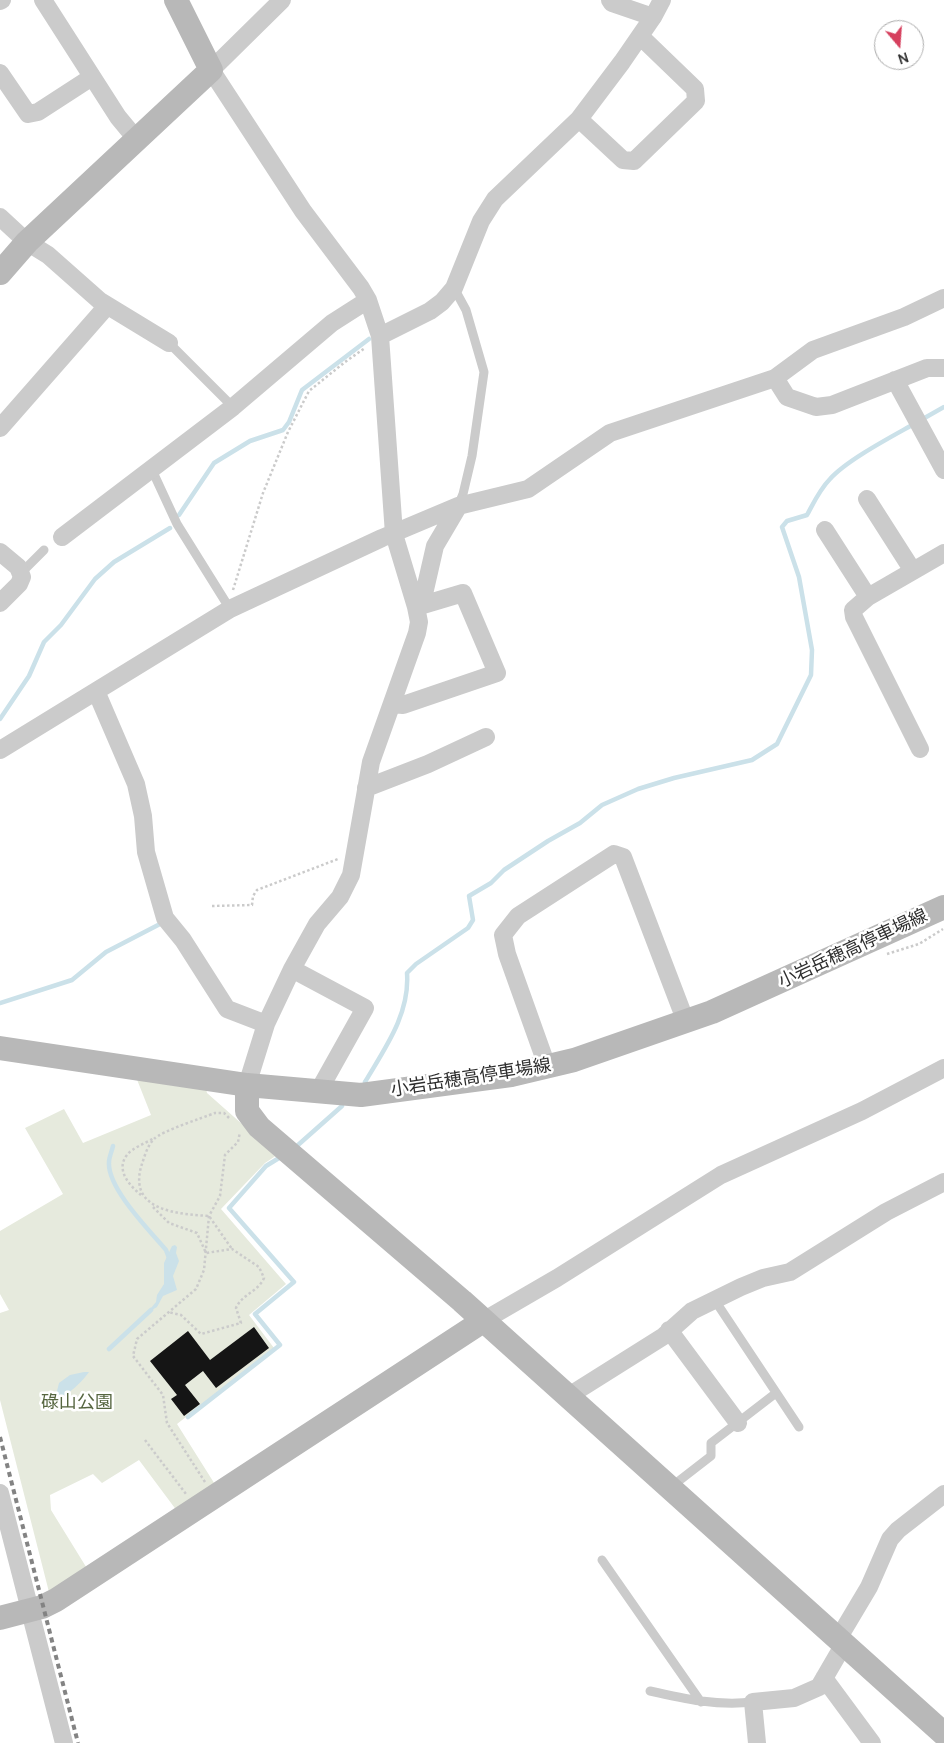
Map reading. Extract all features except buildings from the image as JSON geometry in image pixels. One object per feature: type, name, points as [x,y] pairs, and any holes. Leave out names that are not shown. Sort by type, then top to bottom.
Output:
[{"type":"street","points":[[43,0],[118,117],[137,140]]},
{"type":"street","points":[[176,0],[211,70],[303,211],[368,300],[380,336],[394,534],[419,622],[393,704],[378,739],[366,788],[355,853],[346,886],[317,924],[292,969],[266,1024],[247,1085],[247,1111],[259,1126],[320,1176],[944,1734]]},
{"type":"street","points":[[0,273],[27,242],[211,70],[282,0]]},
{"type":"street","points":[[610,0],[612,3],[653,17]]},
{"type":"street","points":[[380,336],[430,311],[442,302],[454,288],[482,221],[495,199],[579,119],[640,36],[662,0]]},
{"type":"street","points":[[653,17],[674,0]]},
{"type":"street","points":[[579,119],[623,160],[634,161],[696,101],[695,89],[640,36]]},
{"type":"street","points":[[0,73],[22,108],[28,114],[38,112],[92,77]]},
{"type":"street","points":[[0,216],[27,242],[48,255],[107,306],[169,343]]},
{"type":"street","points":[[0,750],[229,607],[458,506],[528,489],[610,433],[774,378],[813,350],[904,317],[944,298]]},
{"type":"street","points":[[62,537],[233,407],[332,323],[368,300]]},
{"type":"street","points":[[0,428],[107,306]]},
{"type":"street","points":[[774,378],[787,397],[816,407],[832,405],[927,368],[944,368]]},
{"type":"street","points":[[895,380],[944,470]]},
{"type":"street","points":[[867,499],[913,571]]},
{"type":"street","points":[[416,607],[424,594],[435,546],[458,506]]},
{"type":"street","points":[[825,530],[868,597]]},
{"type":"street","points":[[0,552],[18,567],[22,577],[19,584],[0,602]]},
{"type":"street","points":[[920,748],[854,617],[853,610],[868,597],[944,553]]},
{"type":"street","points":[[393,704],[403,705],[497,673],[463,593],[416,607]]},
{"type":"street","points":[[96,691],[136,784],[144,816],[146,852],[165,918],[183,940],[227,1008],[266,1024]]},
{"type":"street","points":[[366,788],[428,764],[486,737]]},
{"type":"street","points":[[547,1066],[507,954],[503,935],[518,916],[614,854],[623,857],[686,1022]]},
{"type":"street","name":"小岩岳穂高停車場線","points":[[0,1048],[247,1085],[361,1095],[511,1075],[574,1060],[686,1022],[792,977],[944,907]]},
{"type":"street","points":[[292,969],[365,1008],[318,1092]]},
{"type":"street","points":[[0,1618],[42,1607],[56,1600],[194,1508],[483,1321],[557,1278],[721,1175],[862,1111],[944,1068]]},
{"type":"street","points":[[567,1397],[669,1330],[692,1311],[763,1278],[790,1272],[886,1212],[944,1182]]},
{"type":"street","points":[[669,1330],[738,1423]]},
{"type":"street","points":[[0,1493],[28,1602]]},
{"type":"street","points":[[757,1743],[753,1702],[803,1695],[819,1688],[869,1587],[890,1539],[898,1530],[944,1494]]},
{"type":"street","points":[[32,1623],[64,1743]]},
{"type":"street","points":[[824,1678],[872,1743]]},
{"type":"lane","points":[[454,288],[466,310],[484,372],[472,456],[464,494],[458,506]]},
{"type":"lane","points":[[169,343],[233,407]]},
{"type":"lane","points":[[152,470],[177,524],[229,607]]},
{"type":"lane","points":[[21,573],[44,550]]},
{"type":"lane","points":[[714,1300],[799,1427]]},
{"type":"lane","points":[[670,1488],[711,1456],[711,1443],[776,1394]]},
{"type":"lane","points":[[602,1560],[701,1702]]},
{"type":"lane","points":[[650,1691],[701,1702],[728,1704],[753,1702]]},
{"type":"path","points":[[229,607],[263,493],[288,432],[309,391],[380,336]]},
{"type":"path","points":[[212,906],[252,906],[253,896],[257,890],[355,853]]},
{"type":"path","points":[[206,1253],[197,1233],[169,1222],[131,1186],[124,1176],[123,1163],[128,1154],[155,1138],[214,1113],[224,1113],[240,1131],[238,1142],[225,1155],[220,1196],[209,1216],[206,1253],[204,1270],[196,1289],[137,1339],[133,1356],[163,1395],[167,1423],[214,1495]]},
{"type":"path","points":[[143,1196],[138,1177],[148,1147],[155,1138]]},
{"type":"path","points":[[153,1207],[209,1216],[232,1249],[259,1267],[264,1278],[261,1286],[239,1300],[236,1308],[241,1323],[201,1334],[181,1315],[168,1312]]},
{"type":"path","points":[[206,1253],[232,1249]]},
{"type":"path","points":[[145,1440],[182,1488],[194,1508]]},
{"type":"green space","name":"碌山公園","points":[[136,1077],[206,1088],[207,1093],[277,1155],[265,1163],[221,1209],[286,1284],[249,1315],[274,1348],[177,1424],[216,1486],[177,1511],[139,1460],[102,1483],[93,1474],[50,1495],[51,1510],[88,1570],[50,1596],[0,1400],[0,1313],[9,1310],[0,1294],[0,1231],[63,1194],[25,1128],[64,1109],[83,1143],[151,1115]]},
{"type":"water","points":[[175,1245],[179,1261],[173,1276],[177,1290],[163,1296],[157,1307],[147,1313],[156,1302],[157,1295],[164,1284],[164,1263],[172,1246]]},
{"type":"water","points":[[89,1372],[78,1385],[57,1402],[55,1399],[59,1383],[70,1375]]},
{"type":"waterway","points":[[179,515],[214,463],[250,441],[283,430],[289,422],[302,390],[369,339]]},
{"type":"waterway","points":[[921,420],[944,407]]},
{"type":"waterway","points":[[365,1082],[395,1030],[405,1003],[407,973],[416,964],[468,928],[473,920],[469,896],[491,883],[504,870],[548,841],[580,823],[602,805],[638,789],[674,778],[752,760],[777,744],[811,675],[812,650],[799,577],[782,527],[787,521],[807,515],[826,483],[847,464],[914,424]]},
{"type":"waterway","points":[[0,719],[29,676],[44,642],[61,625],[95,579],[114,562],[170,528]]},
{"type":"waterway","points":[[0,1003],[72,980],[106,952],[160,924]]},
{"type":"waterway","points":[[298,1145],[342,1106]]},
{"type":"waterway","points":[[113,1146],[109,1162],[110,1172],[115,1184],[140,1221],[166,1250],[169,1258]]},
{"type":"waterway","points":[[188,1417],[280,1345],[255,1314],[294,1282],[229,1208],[266,1166],[279,1158]]},
{"type":"waterway","points":[[109,1349],[151,1310]]},
{"type":"waterway","points":[[51,1402],[58,1395]]},
{"type":"railway","points":[[0,1437],[78,1743]]}]
